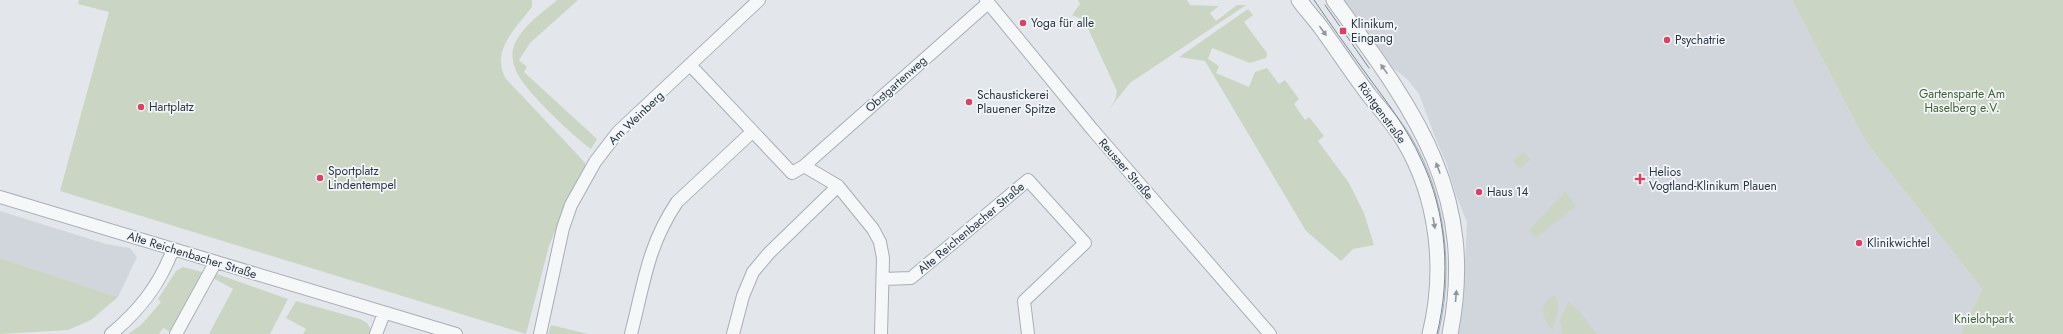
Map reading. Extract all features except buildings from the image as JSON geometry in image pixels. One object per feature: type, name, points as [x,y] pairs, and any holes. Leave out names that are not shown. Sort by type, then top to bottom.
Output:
[{"type":"street","name":"Am Weinberg","points":[[540,334],[563,228],[571,205],[582,183],[618,132],[691,66],[759,0]]},
{"type":"street","name":"Röntgenstraße","points":[[1300,0],[1358,81],[1396,128],[1404,141],[1421,178],[1432,214],[1437,245],[1437,296],[1430,334]]},
{"type":"street","name":"Röntgenstraße","points":[[1334,0],[1393,82],[1432,151],[1446,188],[1456,236],[1458,276],[1455,309],[1450,334]]},
{"type":"street","name":"Obstgartenweg","points":[[804,166],[987,1]]},
{"type":"street","name":"Reusaer Straße","points":[[987,1],[1092,129],[1270,334]]},
{"type":"street","points":[[691,66],[792,173],[804,166],[838,186],[873,229],[880,242],[883,258],[881,334]]},
{"type":"street","points":[[631,334],[647,262],[667,216],[677,202],[752,132]]},
{"type":"street","name":"Alte Reichenbacher Straße","points":[[883,279],[911,278],[1028,180],[1085,243],[1024,301],[1028,334]]},
{"type":"street","points":[[733,334],[743,296],[754,272],[769,253],[838,186]]},
{"type":"street","name":"Alte Reichenbacher Straße","points":[[0,197],[456,334]]},
{"type":"street","points":[[111,334],[144,302],[165,270],[173,249]]},
{"type":"street","points":[[176,334],[215,262]]},
{"type":"street","points":[[376,334],[384,313]]},
{"type":"shaded area","name":"Helios Vogtland-Klinikum Plauen","points":[[1344,0],[1792,0],[1865,141],[1982,289],[1960,334],[1458,334],[1463,305],[1467,222],[1456,195],[1446,162],[1419,94],[1407,79],[1393,68]]},
{"type":"shaded area","points":[[0,211],[106,244],[130,248],[137,257],[118,297],[0,258]]},
{"type":"green space","name":"Sportplatz Lindentempel","points":[[79,0],[532,0],[532,7],[507,40],[503,49],[501,59],[502,69],[506,79],[577,154],[585,163],[586,167],[575,189],[572,190],[549,246],[526,334],[60,191],[109,12],[78,4]]},
{"type":"green space","points":[[557,0],[578,0],[530,43],[519,60],[527,67],[524,72],[597,139],[591,149],[564,126],[533,95],[520,78],[514,64],[513,49],[520,34],[531,22]]},
{"type":"green space","points":[[1078,0],[1187,0],[1190,5],[1219,6],[1210,13],[1216,21],[1237,5],[1246,5],[1130,83],[1109,109],[1115,100],[1117,91],[1084,20],[1072,15],[1080,4]]},
{"type":"green space","name":"Gartensparte Am Haselberg e.V.","points":[[1792,0],[2063,0],[2063,334],[1960,334],[1982,289],[1865,141]]},
{"type":"green space","points":[[1248,9],[1253,15],[1244,22],[1267,53],[1266,58],[1250,63],[1212,48],[1208,59],[1219,66],[1216,73],[1249,87],[1255,72],[1267,68],[1279,84],[1285,80],[1299,99],[1294,104],[1305,120],[1309,117],[1324,136],[1318,141],[1349,183],[1364,213],[1374,245],[1353,249],[1341,261],[1306,231],[1205,61],[1179,57]]},
{"type":"green space","points":[[1524,152],[1530,160],[1519,169],[1513,161]]},
{"type":"green space","points":[[1565,192],[1576,206],[1536,238],[1529,230]]},
{"type":"green space","points":[[0,258],[118,297],[91,320],[68,330],[0,334]]},
{"type":"green space","points":[[183,267],[206,273],[173,333],[163,328],[159,334],[128,334],[141,325],[161,302],[158,299],[176,271]]},
{"type":"green space","points":[[217,274],[288,299],[270,334],[209,334],[233,289],[213,278]]},
{"type":"green space","points":[[1555,295],[1558,308],[1553,331],[1546,321],[1543,312],[1546,303]]},
{"type":"green space","points":[[296,301],[360,319],[367,323],[372,331],[371,334],[303,334],[306,329],[286,318]]},
{"type":"green space","points":[[1568,302],[1579,311],[1597,334],[1562,334],[1560,320]]},
{"type":"green space","points":[[551,325],[588,334],[548,334]]},
{"type":"tram line","points":[[1314,0],[1403,126],[1421,159],[1430,180],[1441,223],[1444,245],[1444,290],[1437,334]]},
{"type":"tram line","points":[[1325,5],[1369,68]]},
{"type":"place","name":"Yoga für alle","points":[[1023,23]]},
{"type":"place","name":"Klinikum, Eingang","points":[[1343,31]]},
{"type":"place","name":"Psychatrie","points":[[1667,40]]},
{"type":"place","name":"Schaustickerei Plauener Spitze","points":[[969,102]]},
{"type":"place","name":"Hartplatz","points":[[141,107]]},
{"type":"place","name":"Sportplatz Lindentempel","points":[[320,178]]},
{"type":"place","name":"Helios Vogtland-Klinikum Plauen","points":[[1640,179]]},
{"type":"place","name":"Haus 14","points":[[1479,192]]},
{"type":"place","name":"Klinikwichtel","points":[[1859,243]]},
{"type":"park label","name":"Knielohpark","points":[[1984,319]]}]
